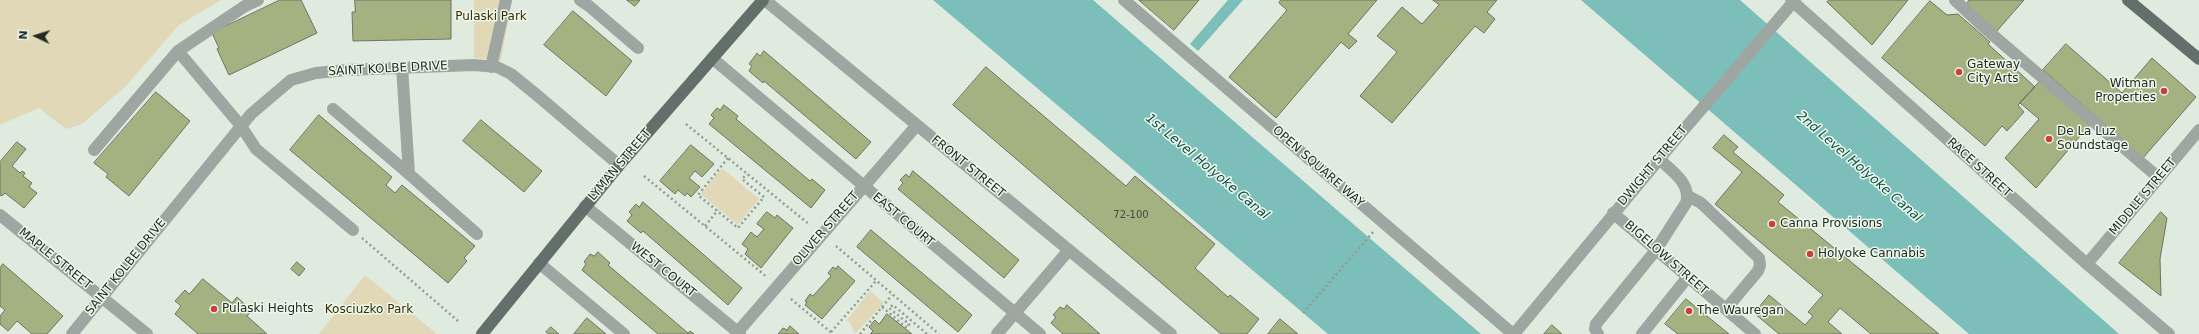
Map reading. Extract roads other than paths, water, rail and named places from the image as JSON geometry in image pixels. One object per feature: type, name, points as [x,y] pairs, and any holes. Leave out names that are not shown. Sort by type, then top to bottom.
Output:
[{"type":"main road","name":"LYMAN STREET","points":[[483,334],[619,165],[764,0]]},
{"type":"main road","points":[[2128,0],[2199,59]]},
{"type":"street","points":[[94,150],[178,51],[245,6],[258,0]]},
{"type":"street","points":[[491,67],[506,0]]},
{"type":"street","points":[[580,0],[638,48]]},
{"type":"street","name":"FRONT STREET","points":[[764,0],[1171,334]]},
{"type":"street","name":"OPEN SQUARE WAY","points":[[1124,0],[1513,334]]},
{"type":"street","points":[[1955,0],[1987,30],[2159,178]]},
{"type":"street","name":"DWIGHT STREET","points":[[1513,334],[1613,213],[1793,1]]},
{"type":"street","name":"RACE STREET","points":[[1793,1],[2087,264],[2169,334]]},
{"type":"street","points":[[178,51],[242,126],[256,149],[353,230]]},
{"type":"street","name":"EAST COURT","points":[[712,58],[852,174],[864,186],[1014,314],[1040,334]]},
{"type":"street","name":"SAINT KOLBE DRIVE","points":[[72,334],[251,114],[291,80],[316,73],[331,71],[473,65],[497,67],[511,74],[619,165]]},
{"type":"street","points":[[402,68],[409,174]]},
{"type":"street","points":[[333,108],[477,234]]},
{"type":"street","name":"OLIVER STREET","points":[[738,333],[917,125]]},
{"type":"street","name":"MIDDLE STREET","points":[[2087,264],[2199,130]]},
{"type":"street","points":[[1598,334],[1596,324],[1656,250],[1686,203],[1688,196],[1685,185],[1659,159]]},
{"type":"street","points":[[1688,196],[1700,203],[1759,258],[1760,265],[1758,271],[1726,310]]},
{"type":"street","name":"WEST COURT","points":[[585,206],[738,333]]},
{"type":"street","name":"BIGELOW STREET","points":[[1613,213],[1687,278],[1755,334]]},
{"type":"street","name":"MAPLE STREET","points":[[0,215],[147,334]]},
{"type":"street","points":[[997,334],[1069,250]]},
{"type":"street","points":[[539,263],[624,334]]},
{"type":"street","points":[[1642,334],[1687,278]]},
{"type":"water","name":"1st Level Holyoke Canal","points":[[933,0],[1093,0],[1481,334],[1328,334]]},
{"type":"water","points":[[1228,0],[1243,0],[1198,51],[1190,44]]},
{"type":"water","name":"2nd Level Holyoke Canal","points":[[1581,0],[1740,0],[2119,334],[1969,334]]},
{"type":"place","name":"Gateway City Arts","points":[[1959,72]]},
{"type":"place","name":"Witman Properties","points":[[2164,91]]},
{"type":"place","name":"De La Luz Soundstage","points":[[2049,139]]},
{"type":"place","name":"Canna Provisions","points":[[1772,224]]},
{"type":"place","name":"Holyoke Cannabis","points":[[1810,254]]},
{"type":"place","name":"Pulaski Heights","points":[[214,309]]},
{"type":"place","name":"The Wauregan","points":[[1689,311]]},
{"type":"park label","name":"Pulaski Park","points":[[491,17]]},
{"type":"park label","name":"Kosciuzko Park","points":[[369,310]]}]
